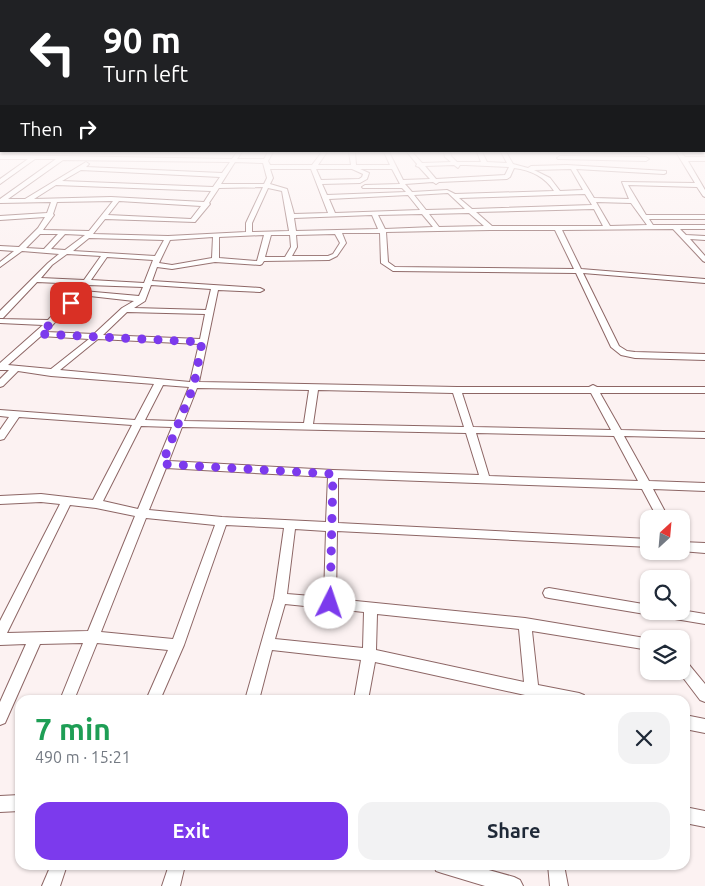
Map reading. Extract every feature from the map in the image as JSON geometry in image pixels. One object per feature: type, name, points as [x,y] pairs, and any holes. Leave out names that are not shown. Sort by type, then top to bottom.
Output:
[{"type":"street","points":[[1,201],[12,193]]},
{"type":"street","points":[[26,202],[39,193]]},
{"type":"street","points":[[89,200],[93,193]]},
{"type":"street","points":[[0,316],[50,264],[68,253],[90,234],[104,217],[114,200],[115,193]]},
{"type":"street","points":[[188,238],[193,221],[213,193]]},
{"type":"street","points":[[249,235],[250,223],[264,193]]},
{"type":"street","points":[[286,193],[291,216],[294,247],[288,258]]},
{"type":"street","points":[[326,193],[332,214]]},
{"type":"street","points":[[327,197],[423,193]]},
{"type":"street","points":[[449,193],[490,228]]},
{"type":"street","points":[[454,196],[500,193]]},
{"type":"street","points":[[508,193],[520,210]]},
{"type":"street","points":[[588,193],[608,228]]},
{"type":"street","points":[[629,193],[651,227]]},
{"type":"street","points":[[411,194],[438,230]]},
{"type":"street","points":[[0,265],[41,232],[51,215],[55,200]]},
{"type":"street","points":[[1,201],[114,200],[207,204]]},
{"type":"street","points":[[591,200],[633,201]]},
{"type":"street","points":[[163,208],[168,202]]},
{"type":"street","points":[[291,216],[594,207]]},
{"type":"street","points":[[154,220],[158,214]]},
{"type":"street","points":[[374,214],[384,232],[384,263],[393,268],[579,270],[705,280]]},
{"type":"street","points":[[0,218],[51,215]]},
{"type":"street","points":[[643,216],[705,217]]},
{"type":"street","points":[[104,217],[193,221]]},
{"type":"street","points":[[119,231],[129,218]]},
{"type":"street","points":[[675,227],[705,260]]},
{"type":"street","points":[[41,232],[90,234],[119,231],[152,238],[188,238],[490,228],[705,227]]},
{"type":"street","points":[[558,229],[615,347],[624,353],[705,357]]},
{"type":"street","points":[[46,251],[64,232]]},
{"type":"street","points":[[261,258],[334,257],[343,243],[338,233]]},
{"type":"street","points":[[168,238],[154,265],[172,267],[215,260],[260,263],[268,234]]},
{"type":"street","points":[[215,260],[216,236]]},
{"type":"street","points":[[685,237],[705,238]]},
{"type":"street","points":[[140,257],[152,238]]},
{"type":"street","points":[[0,248],[157,258]]},
{"type":"street","points":[[0,367],[40,334],[80,293],[105,255]]},
{"type":"street","points":[[51,373],[96,337],[125,310],[142,299],[157,258]]},
{"type":"street","points":[[35,280],[260,290]]},
{"type":"street","points":[[69,695],[143,514],[176,424],[194,385],[215,287]]},
{"type":"street","points":[[80,293],[142,299]]},
{"type":"street","points":[[125,310],[209,312]]},
{"type":"street","points":[[0,321],[51,323]]},
{"type":"street","points":[[40,334],[202,342]]},
{"type":"street","points":[[0,367],[194,385],[457,390],[593,388],[705,390]]},
{"type":"street","points":[[0,384],[15,368]]},
{"type":"street","points":[[96,504],[140,424],[159,383]]},
{"type":"street","points":[[308,426],[314,388]]},
{"type":"street","points":[[593,388],[659,510]]},
{"type":"street","points":[[457,390],[485,479]]},
{"type":"street","points":[[0,413],[140,424],[705,435]]},
{"type":"street","points":[[0,437],[16,414]]},
{"type":"street","points":[[162,464],[333,474],[705,488]]},
{"type":"street","points":[[330,603],[333,474]]},
{"type":"street","points":[[0,500],[41,498],[96,504],[143,514],[222,521],[640,543]]},
{"type":"street","points":[[0,634],[67,501]]},
{"type":"street","points":[[155,695],[177,644],[222,521]]},
{"type":"street","points":[[253,695],[280,598],[290,525]]},
{"type":"street","points":[[690,547],[705,548]]},
{"type":"street","points":[[549,593],[640,608]]},
{"type":"street","points":[[280,598],[525,624],[640,643]]},
{"type":"street","points":[[362,695],[369,655],[371,608]]},
{"type":"street","points":[[690,616],[705,618]]},
{"type":"street","points":[[268,644],[369,655],[532,695],[525,624]]},
{"type":"street","points":[[0,639],[35,640],[93,637],[177,644]]},
{"type":"street","points":[[0,718],[35,640]]},
{"type":"street","points":[[690,676],[705,695]]},
{"type":"street","points":[[690,723],[705,726]]},
{"type":"street","points":[[0,804],[15,803]]},
{"type":"street","points":[[690,816],[705,819]]},
{"type":"street","points":[[51,886],[57,870]]},
{"type":"street","points":[[171,886],[176,870]]},
{"type":"street","points":[[459,870],[514,886]]},
{"type":"street","points":[[557,870],[559,886]]},
{"type":"route","points":[[71,303],[40,334],[202,342],[194,385],[176,424],[162,464],[333,474],[333,569],[330,603]]}]
